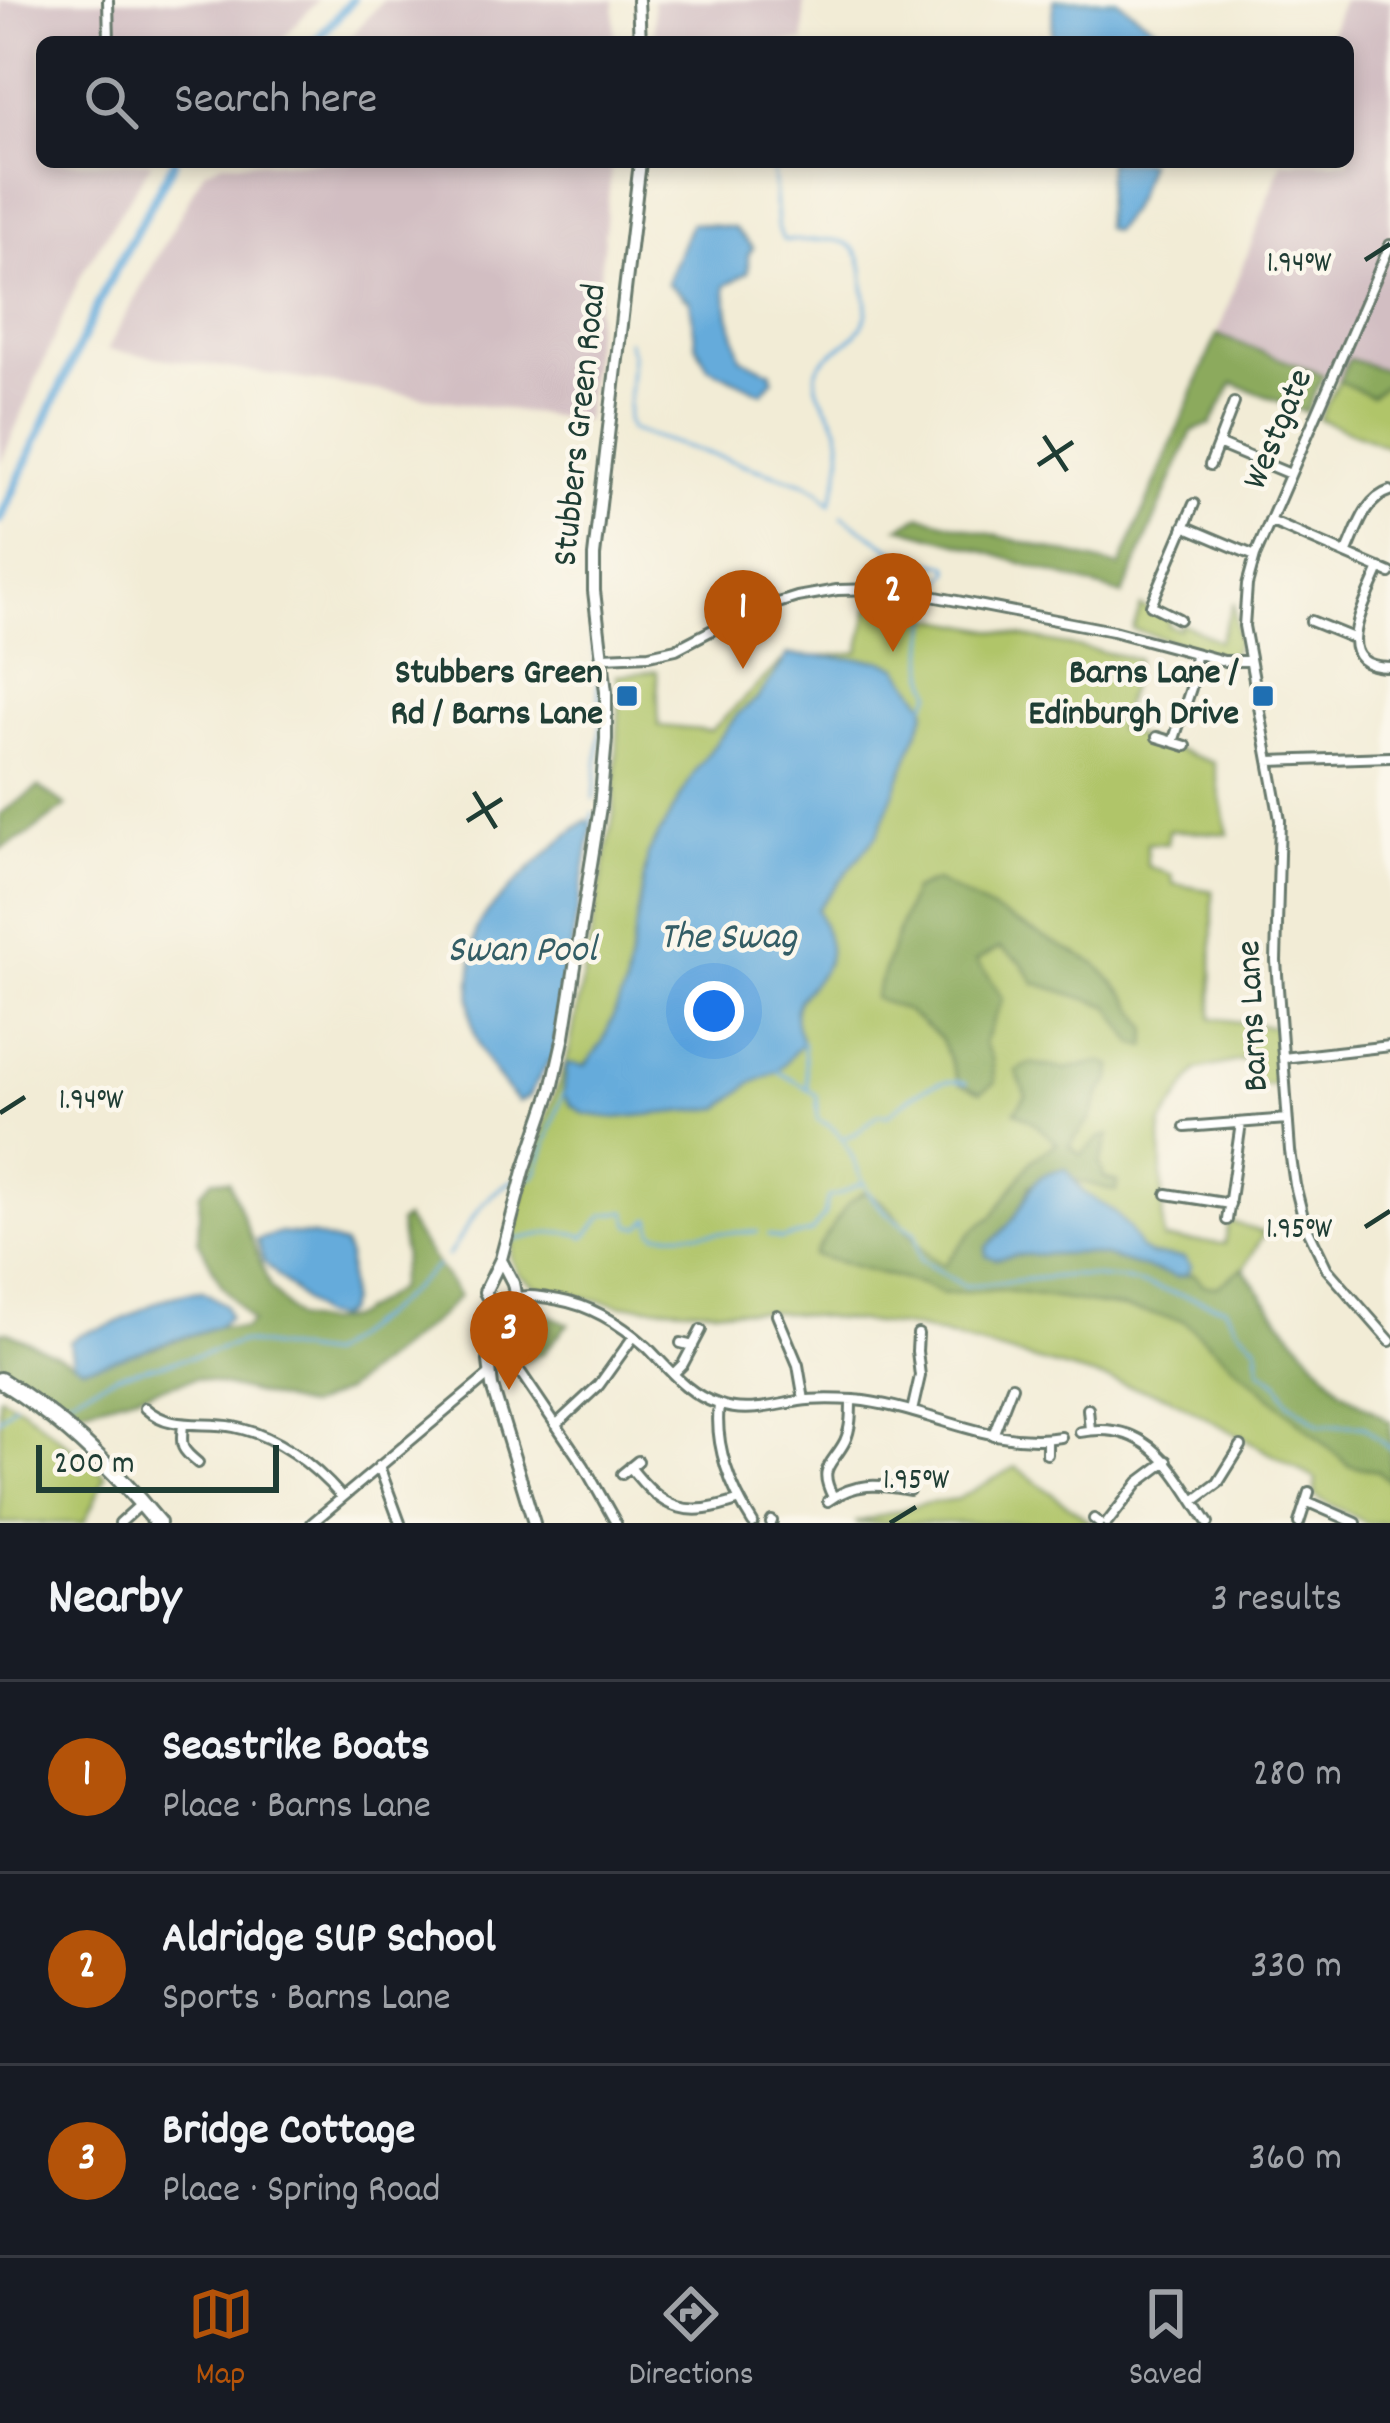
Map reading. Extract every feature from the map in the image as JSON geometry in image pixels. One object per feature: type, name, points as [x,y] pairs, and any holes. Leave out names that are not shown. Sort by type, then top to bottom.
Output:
[{"type":"highway","points":[[0,1380],[68,1430],[158,1523]]},
{"type":"street","points":[[108,0],[109,36]]},
{"type":"street","points":[[638,0],[640,36]]},
{"type":"street","name":"Stubbers Green Road","points":[[493,1278],[557,1069],[597,830],[606,739],[594,556],[639,168]]},
{"type":"street","name":"Westgate","points":[[1246,644],[1244,600],[1255,556],[1390,245]]},
{"type":"street","points":[[1210,465],[1234,403]]},
{"type":"street","points":[[1218,444],[1290,474]]},
{"type":"street","points":[[1346,554],[1371,502],[1390,491]]},
{"type":"street","points":[[1179,619],[1150,605],[1194,504]]},
{"type":"street","points":[[1270,521],[1385,571],[1353,638],[1360,658],[1370,666],[1390,667]]},
{"type":"street","points":[[1184,526],[1255,556]]},
{"type":"street","points":[[602,658],[676,649],[760,608],[817,592],[857,589],[926,595],[1113,631],[1224,661],[1249,661]]},
{"type":"street","points":[[1310,622],[1353,638]]},
{"type":"street","name":"Barns Lane","points":[[1246,644],[1281,831],[1276,961],[1295,1185],[1311,1239],[1341,1287],[1390,1341]]},
{"type":"street","points":[[1173,742],[1189,695],[1195,654]]},
{"type":"street","points":[[1157,737],[1186,746]]},
{"type":"street","points":[[1269,761],[1390,757]]},
{"type":"street","points":[[1282,1058],[1390,1046]]},
{"type":"street","points":[[1201,1111],[1201,1125]]},
{"type":"street","points":[[1185,1126],[1288,1119]]},
{"type":"street","points":[[1227,1220],[1241,1124]]},
{"type":"street","points":[[1167,1194],[1185,1202],[1230,1204]]},
{"type":"street","points":[[493,1326],[510,1301],[512,1281],[501,1259]]},
{"type":"street","points":[[534,1523],[490,1374],[493,1326],[485,1292],[499,1276],[528,1295],[590,1308],[634,1336],[687,1388],[718,1405],[749,1410],[804,1400],[851,1400],[1019,1440],[1061,1437]]},
{"type":"street","points":[[490,1301],[499,1306],[528,1295]]},
{"type":"street","points":[[777,1315],[798,1365],[804,1400]]},
{"type":"street","points":[[673,1374],[701,1330]]},
{"type":"street","points":[[912,1411],[920,1376],[917,1334]]},
{"type":"street","points":[[556,1426],[599,1385],[634,1336]]},
{"type":"street","points":[[776,1345],[786,1339]]},
{"type":"street","points":[[681,1343],[693,1346]]},
{"type":"street","points":[[905,1353],[916,1351]]},
{"type":"street","points":[[312,1523],[490,1374]]},
{"type":"street","points":[[526,1376],[616,1523]]},
{"type":"street","points":[[993,1435],[1010,1391],[995,1388]]},
{"type":"street","points":[[851,1400],[845,1441],[828,1463],[831,1498],[873,1484],[909,1490]]},
{"type":"street","points":[[718,1405],[718,1438],[753,1523]]},
{"type":"street","points":[[145,1408],[166,1423],[240,1428],[268,1439],[294,1451],[343,1497]]},
{"type":"street","points":[[1088,1409],[1085,1431],[1114,1431],[1147,1443],[1166,1461],[1208,1523]]},
{"type":"street","points":[[183,1424],[184,1451],[198,1463]]},
{"type":"street","points":[[1047,1440],[1047,1454]]},
{"type":"street","points":[[1194,1501],[1218,1483],[1241,1446]]},
{"type":"street","points":[[1236,1456],[1250,1465]]},
{"type":"street","points":[[1100,1522],[1166,1461]]},
{"type":"street","points":[[379,1466],[400,1523]]},
{"type":"street","points":[[630,1467],[651,1492],[679,1509],[699,1511],[740,1500]]},
{"type":"street","points":[[890,1502],[894,1487]]},
{"type":"street","points":[[1299,1523],[1307,1496],[1356,1523]]},
{"type":"street","points":[[120,1523],[142,1503]]},
{"type":"street","points":[[678,1523],[679,1509]]},
{"type":"shaded area","points":[[0,0],[318,0],[285,36],[36,36],[36,168],[148,168],[82,273],[0,464]]},
{"type":"shaded area","points":[[383,0],[614,0],[615,36],[351,36]]},
{"type":"shaded area","points":[[653,0],[804,0],[804,36],[655,36]]},
{"type":"shaded area","points":[[1342,0],[1390,0],[1390,387],[1371,396],[1217,335],[1280,168],[1354,168],[1354,36],[1329,36]]},
{"type":"shaded area","points":[[611,168],[585,421],[107,350],[204,171]]},
{"type":"green space","points":[[1217,335],[1323,375],[1306,412],[1233,383],[1211,424],[1192,431],[1123,595],[899,527],[921,516],[1120,567]]},
{"type":"green space","points":[[1349,359],[1390,372],[1390,387],[1371,396],[1339,381]]},
{"type":"green space","points":[[1339,381],[1371,396],[1385,385],[1390,387],[1390,448],[1319,419]]},
{"type":"green space","points":[[1234,602],[1238,642],[1233,654],[1221,657],[1133,629],[1141,606],[1169,619],[1168,626],[1179,629],[1181,623],[1219,641]]},
{"type":"green space","points":[[869,606],[1138,659],[1117,729],[1214,763],[1228,834],[1169,830],[1167,844],[1147,843],[1147,866],[1172,875],[1173,884],[1213,891],[1212,1018],[1275,1027],[1278,1085],[1255,1086],[1251,1058],[1197,1070],[1161,1125],[1163,1239],[1225,1244],[1229,1221],[1264,1233],[1244,1269],[1342,1391],[1390,1422],[1390,1523],[1367,1523],[1314,1496],[1316,1479],[1167,1396],[917,1328],[777,1312],[620,1305],[537,1287],[518,1274],[511,1258],[513,1240],[528,1174],[569,1052],[614,813],[617,675],[657,671],[659,726],[711,731],[781,662],[859,652]]},
{"type":"green space","points":[[39,787],[66,806],[0,849],[0,814]]},
{"type":"green space","points":[[936,881],[1096,964],[1126,995],[1148,1028],[1146,1047],[1134,1043],[1109,1006],[1035,983],[1021,962],[1000,948],[976,961],[1003,999],[984,1043],[992,1058],[995,1083],[981,1092],[960,1084],[940,1038],[907,1011],[874,998],[913,890]]},
{"type":"green space","points":[[1102,1062],[1112,1065],[1111,1080],[1099,1095],[1091,1119],[1069,1146],[1081,1155],[1109,1135],[1100,1163],[1104,1178],[1118,1182],[1116,1191],[1074,1180],[1066,1170],[1030,1185],[1018,1212],[986,1248],[995,1259],[1105,1256],[1177,1277],[1194,1274],[1204,1285],[1217,1286],[1243,1268],[1342,1391],[1390,1422],[1390,1482],[1378,1471],[1348,1465],[1184,1321],[1000,1290],[943,1294],[813,1255],[848,1203],[864,1192],[888,1207],[922,1249],[944,1265],[974,1229],[992,1217],[1032,1160],[1057,1143],[1015,1111],[1026,1096],[1016,1071],[1031,1063],[1064,1069]]},
{"type":"green space","points":[[213,1179],[229,1181],[270,1287],[296,1318],[323,1323],[353,1317],[397,1289],[404,1255],[399,1223],[405,1219],[459,1296],[345,1391],[308,1407],[196,1378],[60,1415],[0,1372],[0,1332],[83,1367],[218,1326],[243,1329],[252,1322],[221,1284],[198,1240],[200,1193]]},
{"type":"green space","points":[[547,1314],[568,1324],[543,1353],[514,1366],[508,1343],[513,1326]]},
{"type":"green space","points":[[0,1396],[22,1408],[106,1476],[84,1523],[0,1523]]},
{"type":"green space","points":[[1016,1467],[1092,1523],[855,1523],[957,1499]]},
{"type":"water","points":[[1054,0],[1117,0],[1163,33],[1163,36],[1051,36]]},
{"type":"water","points":[[1108,168],[1146,168],[1125,216],[1113,231],[1104,228]]},
{"type":"water","points":[[691,223],[734,228],[753,248],[748,272],[725,286],[741,358],[771,372],[773,380],[762,393],[708,367],[696,345],[690,301],[667,283]]},
{"type":"water","name":"The Swag","points":[[788,655],[880,660],[898,667],[926,711],[878,834],[817,909],[828,942],[828,960],[796,1011],[803,1042],[778,1071],[750,1084],[721,1108],[614,1118],[585,1114],[563,1094],[567,1063],[585,1066],[602,1043],[625,988],[648,854],[697,768],[738,714],[758,698]]},
{"type":"water","name":"Swan Pool","points":[[587,820],[592,826],[555,1061],[549,1061],[528,1097],[518,1102],[486,1059],[472,1022],[476,930],[509,890]]},
{"type":"water","points":[[1066,1169],[1083,1192],[1128,1227],[1140,1248],[1151,1255],[1184,1258],[1191,1267],[1187,1274],[1177,1277],[1084,1253],[995,1259],[986,1255],[986,1248],[1013,1219],[1038,1179]]},
{"type":"water","points":[[280,1233],[344,1245],[349,1301],[345,1312],[336,1318],[320,1316],[264,1262],[257,1240]]},
{"type":"water","points":[[203,1291],[225,1305],[229,1317],[218,1326],[103,1363],[82,1367],[73,1362],[70,1342],[80,1335],[168,1298]]},
{"type":"waterway","points":[[320,36],[352,0]]},
{"type":"waterway","points":[[0,520],[106,287],[171,168]]},
{"type":"waterway","points":[[773,172],[777,225],[783,240],[838,241],[857,252],[862,265],[864,322],[816,374],[817,388],[837,425],[841,445],[830,505]]},
{"type":"waterway","points":[[628,341],[632,355],[627,422],[631,430],[807,484],[828,502]]},
{"type":"waterway","points":[[842,516],[904,557],[948,565],[950,571],[939,587]]},
{"type":"waterway","points":[[925,704],[932,692],[925,660],[931,604]]},
{"type":"waterway","points":[[592,633],[601,708]]},
{"type":"waterway","points":[[594,799],[601,723]]},
{"type":"waterway","points":[[591,823],[593,813]]},
{"type":"waterway","points":[[803,1042],[808,1087]]},
{"type":"waterway","points":[[778,1071],[817,1096],[818,1120],[838,1133],[876,1202],[915,1233],[920,1260],[964,1286],[1072,1275],[1122,1279],[1225,1307],[1257,1346],[1260,1370],[1277,1382],[1290,1403],[1320,1425],[1364,1426],[1390,1449]]},
{"type":"waterway","points":[[843,1138],[879,1114],[888,1115],[924,1089],[944,1082],[966,1083]]},
{"type":"waterway","points":[[527,1179],[535,1176],[563,1094]]},
{"type":"waterway","points":[[448,1256],[486,1201],[517,1179]]},
{"type":"waterway","points":[[768,1235],[781,1239],[811,1232],[824,1216],[828,1197],[863,1183]]},
{"type":"waterway","points":[[513,1240],[558,1232],[585,1237],[604,1215],[626,1211],[631,1226],[640,1227],[651,1218],[657,1234],[758,1232]]},
{"type":"waterway","points":[[26,1386],[31,1380],[62,1401],[119,1374],[241,1342],[327,1355],[437,1266]]},
{"type":"waterway","points":[[0,1419],[14,1404]]},
{"type":"place","name":"Aldridge SUP School","points":[[893,652]]},
{"type":"place","name":"Seastrike Boats","points":[[743,669]]},
{"type":"place","name":"Stubbers Green Rd / Barns Lane","points":[[627,696]]},
{"type":"place","name":"Barns Lane / Edinburgh Drive","points":[[1263,696]]},
{"type":"place","name":"Bridge Cottage","points":[[509,1390]]}]
